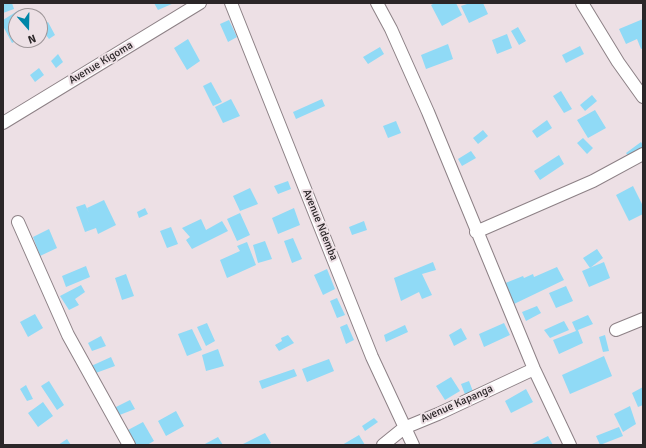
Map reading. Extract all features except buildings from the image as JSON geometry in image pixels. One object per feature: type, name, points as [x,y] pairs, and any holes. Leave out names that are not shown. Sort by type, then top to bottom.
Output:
[{"type":"street","name":"Avenue Ndemba","points":[[231,3],[372,357],[413,445]]},
{"type":"street","points":[[377,3],[391,29],[425,105],[476,232],[534,369],[570,445]]},
{"type":"street","points":[[582,3],[618,62],[643,97]]},
{"type":"street","name":"Avenue Kigoma","points":[[3,123],[195,4]]},
{"type":"street","points":[[476,232],[593,181],[643,154]]},
{"type":"street","points":[[18,222],[68,335],[129,445]]},
{"type":"street","points":[[616,330],[643,319]]},
{"type":"street","name":"Avenue Kapanga","points":[[383,445],[404,428],[438,414],[534,369]]}]
